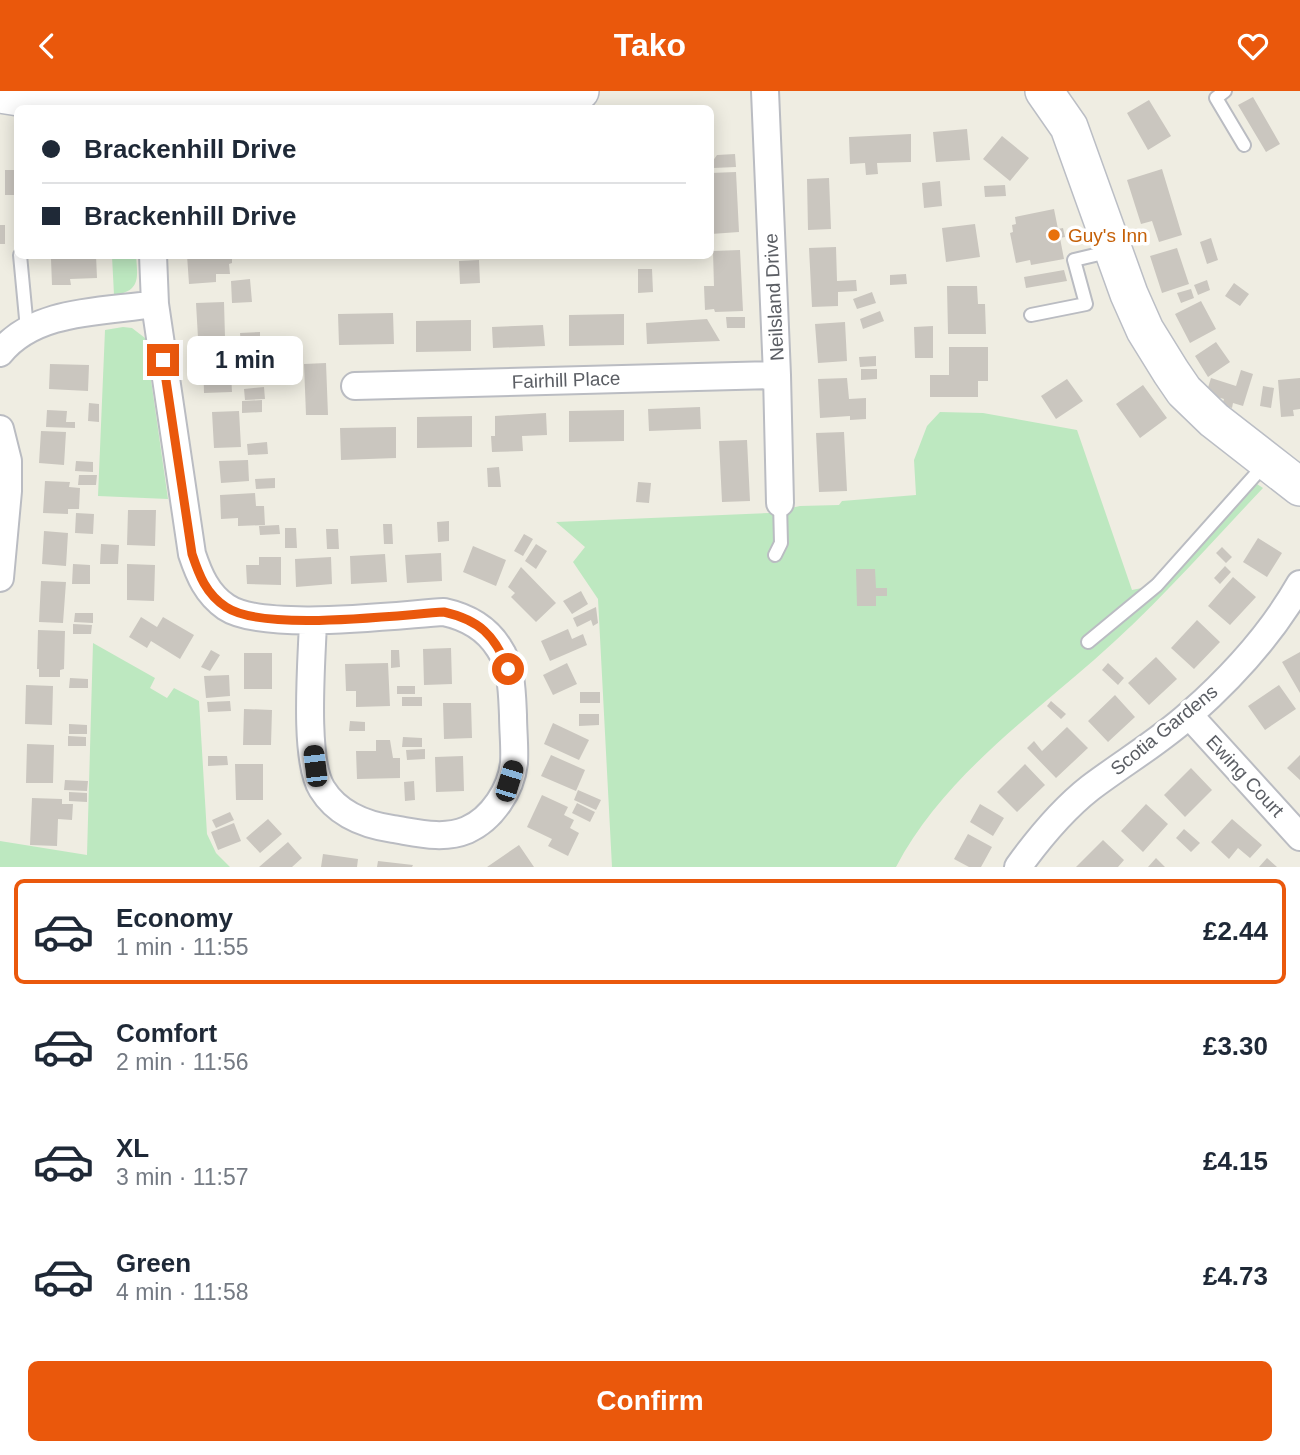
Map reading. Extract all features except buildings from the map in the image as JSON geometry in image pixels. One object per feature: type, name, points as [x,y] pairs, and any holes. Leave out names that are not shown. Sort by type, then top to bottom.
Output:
[{"type":"street","points":[[0,94],[38,100],[153,104],[579,91]]},
{"type":"street","name":"Neilsland Drive","points":[[765,91],[780,503]]},
{"type":"street","points":[[1044,91],[1069,127],[1113,251],[1145,330],[1184,391],[1214,420],[1300,487]]},
{"type":"street","points":[[153,259],[155,305],[192,554],[198,574],[210,593],[227,608],[246,615],[313,621],[444,612],[465,617],[484,629],[500,649],[508,669],[512,693],[514,765],[501,800],[487,816],[468,829],[452,835],[370,826],[343,812],[321,789],[310,729],[313,621]]},
{"type":"street","points":[[0,353],[8,342],[42,321],[155,305]]},
{"type":"street","name":"Fairhill Place","points":[[355,386],[777,375]]},
{"type":"street","points":[[0,429],[8,461],[0,578]]},
{"type":"street","name":"Scotia Gardens","points":[[1018,867],[1034,844],[1062,813],[1090,788],[1189,715],[1240,666],[1288,604],[1300,584]]},
{"type":"street","name":"Ewing Court","points":[[1189,715],[1300,837]]},
{"type":"lane","points":[[1225,91],[1216,97],[1244,145]]},
{"type":"lane","points":[[1031,314],[1086,304],[1074,260],[1113,251]]},
{"type":"lane","points":[[20,259],[27,329]]},
{"type":"lane","points":[[1088,642],[1157,585],[1267,462]]},
{"type":"lane","points":[[775,555],[781,543],[780,503]]},
{"type":"green space","points":[[112,259],[136,259],[137,277],[133,287],[114,295]]},
{"type":"green space","points":[[132,328],[145,338],[168,499],[98,496],[105,330]]},
{"type":"green space","points":[[940,412],[983,413],[1077,430],[1132,590],[1157,585],[1251,480],[1263,488],[1138,619],[1012,730],[960,780],[936,807],[896,867],[612,867],[598,599],[573,562],[585,547],[556,522],[769,513],[800,506],[839,505],[842,501],[916,495],[914,460],[927,426]]},
{"type":"green space","points":[[93,643],[155,678],[150,688],[167,698],[174,688],[199,701],[207,834],[216,853],[230,867],[0,867],[0,841],[87,855]]},
{"type":"place","name":"Guy's Inn","points":[[1054,235]]},
{"type":"route","points":[[163,360],[192,554],[198,574],[210,593],[227,608],[246,615],[313,621],[444,612],[465,617],[484,629],[500,649],[508,669]]}]
